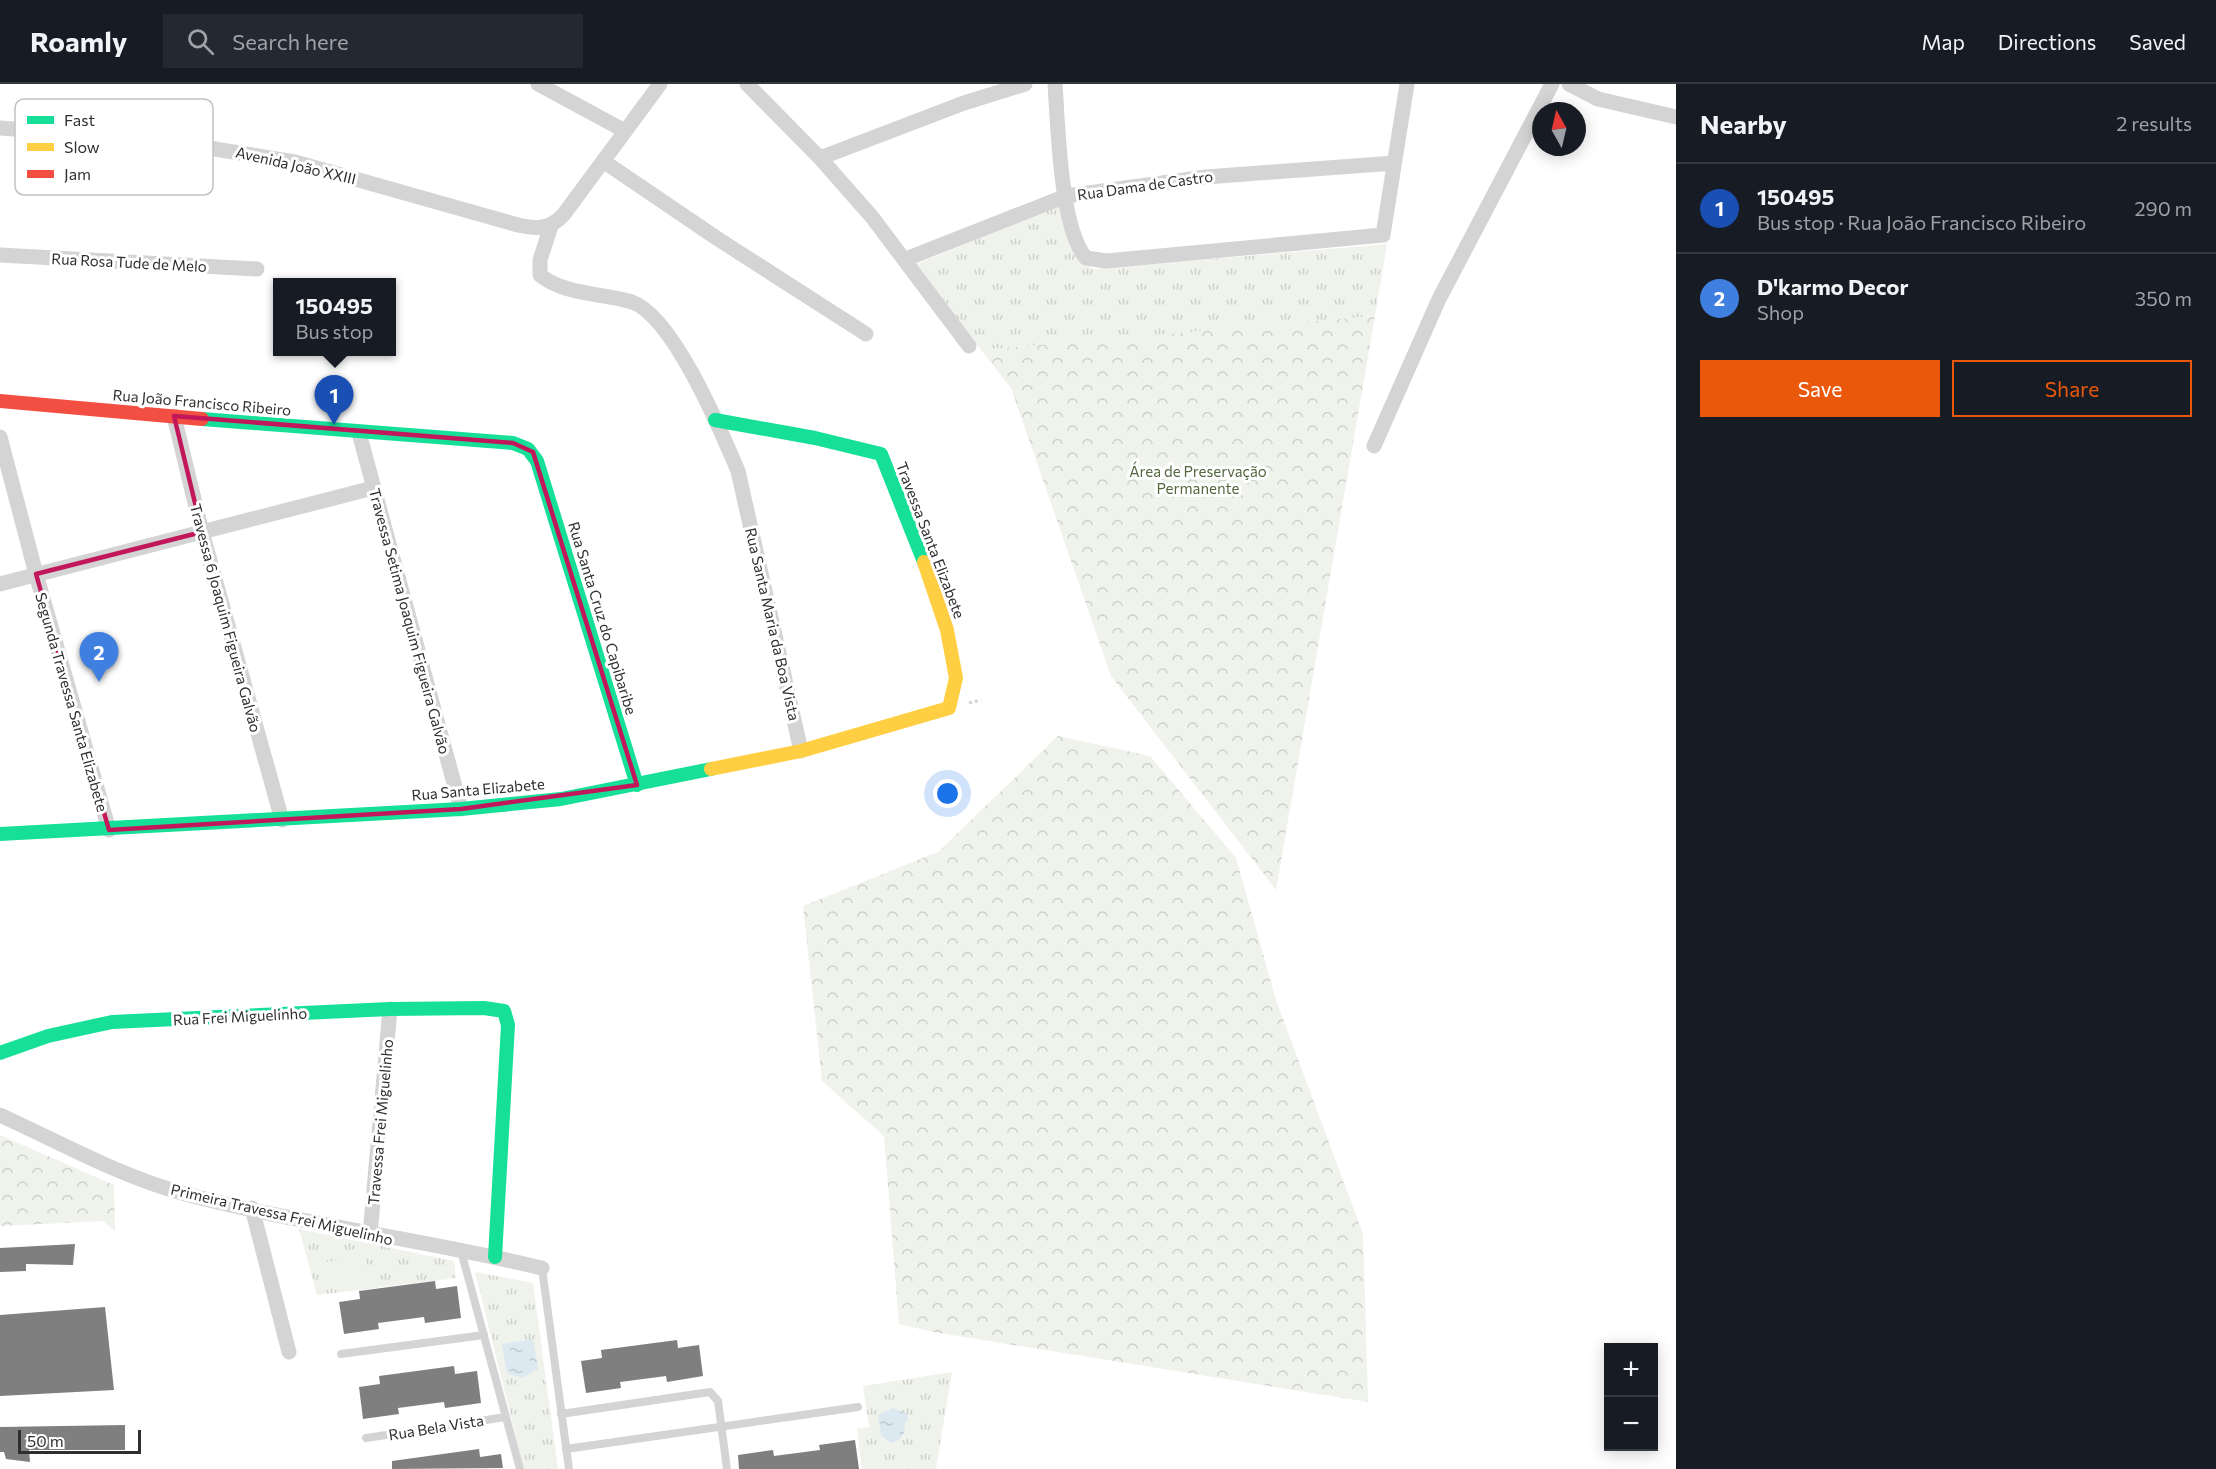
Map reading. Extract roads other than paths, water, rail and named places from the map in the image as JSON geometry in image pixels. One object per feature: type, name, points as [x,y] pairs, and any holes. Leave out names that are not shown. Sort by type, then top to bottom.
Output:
[{"type":"street","points":[[538,84],[625,131]]},
{"type":"street","points":[[550,226],[564,214],[660,84]]},
{"type":"street","points":[[747,84],[820,158],[906,259],[969,346]]},
{"type":"street","points":[[820,158],[964,104],[1025,84]]},
{"type":"street","points":[[1055,84],[1066,196],[1079,248],[1086,258],[1095,261],[1383,235],[1407,84]]},
{"type":"street","points":[[1374,446],[1439,299],[1552,84]]},
{"type":"street","points":[[1569,84],[1598,99],[1676,117]]},
{"type":"street","name":"Avenida João XXIII","points":[[0,128],[15,129]]},
{"type":"street","name":"Avenida João XXIII","points":[[213,148],[274,158],[378,184],[518,225],[537,228],[550,226]]},
{"type":"street","points":[[603,161],[718,239],[866,334]]},
{"type":"street","name":"Rua Dama de Castro","points":[[906,259],[1066,196],[1206,177],[1394,163]]},
{"type":"street","name":"Rua Santa Maria da Boa Vista","points":[[550,226],[540,260],[540,275],[556,285],[633,303],[653,314],[699,387],[716,420],[738,471],[801,751]]},
{"type":"street","name":"Rua Rosa Tude de Melo","points":[[0,255],[257,269]]},
{"type":"street","name":"Rua João Francisco Ribeiro","points":[[0,401],[359,433],[513,443],[525,446],[533,452],[537,461]]},
{"type":"street","name":"Travessa 6 Joaquim Figueira Galvão","points":[[174,416],[202,532],[282,820]]},
{"type":"street","name":"Travessa Santa Elizabete","points":[[716,420],[815,438],[881,454],[931,580],[947,630],[956,678],[949,708]]},
{"type":"street","name":"Travessa Setima Joaquim Figueira Galvão","points":[[359,433],[461,809]]},
{"type":"street","name":"Segunda Travessa Santa Elizabete","points":[[0,437],[36,574],[109,830]]},
{"type":"street","name":"Rua Santa Cruz do Capibaribe","points":[[537,461],[637,785]]},
{"type":"street","points":[[0,584],[373,488]]},
{"type":"street","name":"Rua Santa Elizabete","points":[[0,834],[109,830],[461,809],[561,799],[801,751],[949,708]]},
{"type":"street","name":"Rua Frei Miguelinho","points":[[0,1053],[48,1036],[112,1022],[390,1009],[484,1008],[504,1011],[508,1024],[495,1257]]},
{"type":"street","name":"Travessa Frei Miguelinho","points":[[370,1235],[390,1009]]},
{"type":"street","name":"Primeira Travessa Frei Miguelinho","points":[[0,1115],[136,1178],[188,1195],[370,1235],[495,1257],[542,1268]]},
{"type":"street","points":[[252,1208],[289,1352]]},
{"type":"lane","points":[[461,1251],[520,1469]]},
{"type":"lane","points":[[542,1268],[569,1469]]},
{"type":"lane","points":[[341,1354],[484,1335]]},
{"type":"lane","points":[[561,1414],[710,1392],[716,1396],[727,1469]]},
{"type":"lane","points":[[566,1449],[858,1407]]},
{"type":"lane","name":"Rua Bela Vista","points":[[366,1438],[506,1417]]},
{"type":"water","points":[[533,1339],[538,1369],[522,1378],[507,1373],[502,1344]]},
{"type":"water","points":[[893,1408],[907,1414],[908,1421],[905,1422],[901,1438],[891,1443],[881,1435],[878,1415]]},
{"type":"place","name":"150495","points":[[334,425]]},
{"type":"place","name":"D'karmo Decor","points":[[99,682]]},
{"type":"park label","name":"Área de Preservação Permanente","points":[[1198,480]]}]
